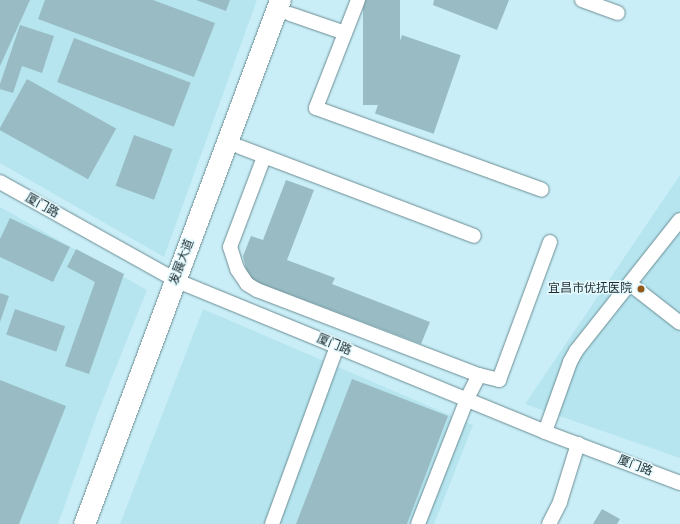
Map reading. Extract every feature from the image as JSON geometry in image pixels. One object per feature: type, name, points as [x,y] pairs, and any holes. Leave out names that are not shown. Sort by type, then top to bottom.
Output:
[{"type":"highway","name":"发展大道","points":[[99,524],[182,282],[240,147],[289,5]]},
{"type":"highway","name":"发展大道","points":[[84,524],[182,282],[289,5]]},
{"type":"street","points":[[358,0],[316,108],[542,190]]},
{"type":"street","points":[[582,0],[618,13]]},
{"type":"street","points":[[289,5],[345,33]]},
{"type":"street","points":[[240,147],[474,236]]},
{"type":"street","points":[[264,157],[230,247],[237,269],[247,284],[257,290],[479,375],[499,380],[550,242]]},
{"type":"street","name":"厦门路","points":[[0,182],[182,282],[546,432],[680,484]]},
{"type":"street","points":[[546,432],[570,362],[680,220]]},
{"type":"street","points":[[630,284],[680,322]]},
{"type":"street","points":[[272,524],[337,346]]},
{"type":"street","points":[[418,524],[467,399],[479,375]]},
{"type":"street","points":[[549,524],[560,502],[578,444]]},
{"type":"shaded area","points":[[0,0],[257,0],[164,257],[0,163]]},
{"type":"shaded area","name":"宜昌市优抚医院","points":[[680,175],[680,458],[525,404]]},
{"type":"shaded area","points":[[0,207],[147,290],[98,412],[58,524],[0,524]]},
{"type":"shaded area","points":[[203,309],[473,425],[434,524],[120,524]]},
{"type":"building","points":[[0,0],[30,0],[0,66]]},
{"type":"building","points":[[45,0],[153,0],[215,23],[194,77],[38,19]]},
{"type":"building","points":[[196,0],[230,0],[226,11]]},
{"type":"building","points":[[363,0],[400,0],[400,105],[363,105]]},
{"type":"building","points":[[434,0],[509,0],[497,30],[433,5]]},
{"type":"building","points":[[20,25],[54,36],[42,73],[22,66],[13,93],[0,89],[0,84]]},
{"type":"building","points":[[402,35],[461,55],[434,134],[375,113]]},
{"type":"building","points":[[74,38],[191,83],[174,127],[57,82]]},
{"type":"building","points":[[27,79],[116,128],[88,179],[0,130],[0,128]]},
{"type":"building","points":[[134,135],[173,149],[154,200],[116,186]]},
{"type":"building","points":[[286,180],[314,190],[287,260],[335,278],[332,284],[430,322],[421,344],[254,281],[247,274],[243,256],[251,236],[263,240]]},
{"type":"building","points":[[10,218],[70,247],[53,282],[0,257],[0,239]]},
{"type":"building","points":[[76,249],[124,274],[89,374],[65,366],[95,282],[67,267]]},
{"type":"building","points":[[0,293],[9,296],[0,322]]},
{"type":"building","points":[[15,309],[65,326],[56,352],[6,335]]},
{"type":"building","points":[[352,379],[448,416],[407,524],[296,524]]},
{"type":"building","points":[[0,380],[66,406],[19,524],[0,524]]},
{"type":"building","points":[[602,509],[620,519],[617,524],[593,524]]},
{"type":"place","name":"宜昌市优抚医院","points":[[641,289]]}]
